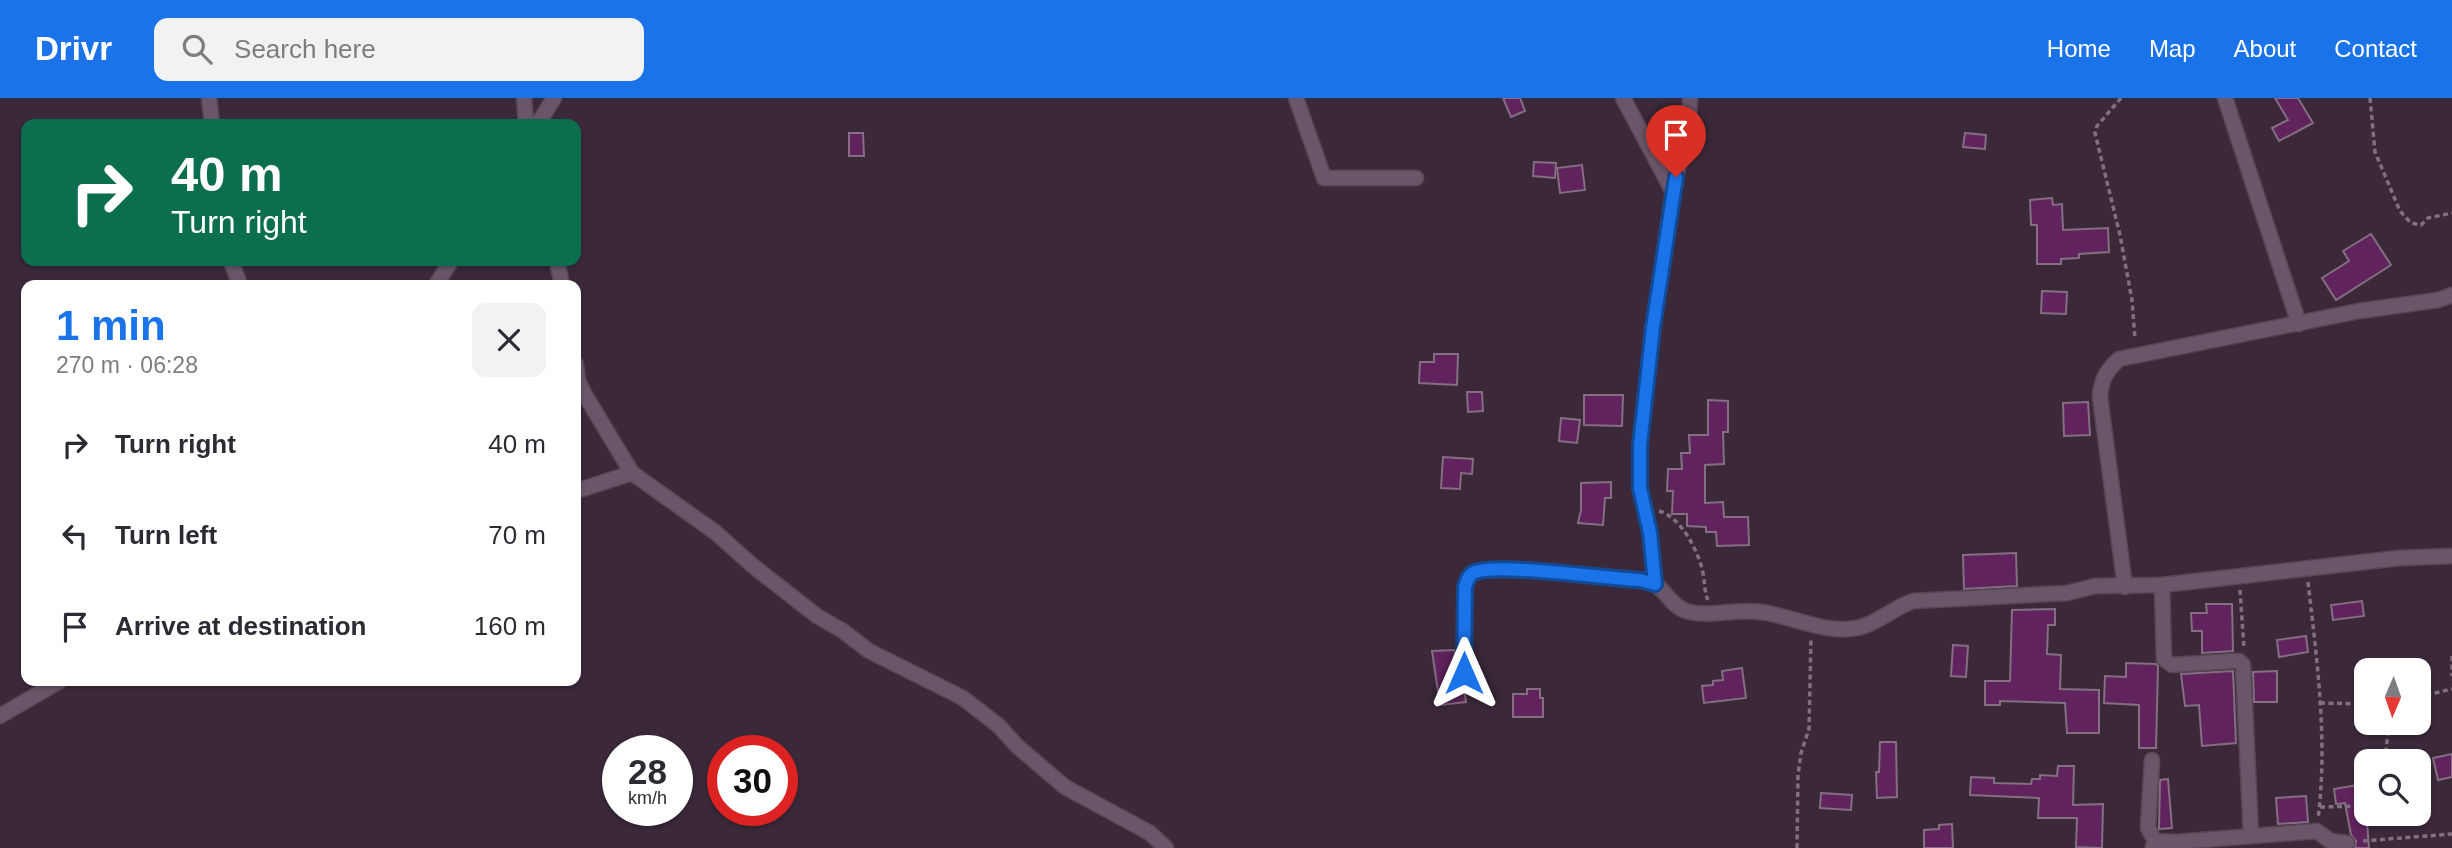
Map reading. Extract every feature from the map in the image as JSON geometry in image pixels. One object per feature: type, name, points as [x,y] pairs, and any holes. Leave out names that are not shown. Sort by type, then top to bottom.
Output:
[{"type":"street","points":[[209,98],[211,119]]},
{"type":"street","points":[[524,98],[526,119]]},
{"type":"street","points":[[541,119],[554,98]]},
{"type":"street","points":[[1296,98],[1324,177],[1416,178]]},
{"type":"street","points":[[1623,98],[1673,192]]},
{"type":"street","points":[[1655,584],[1640,488],[1642,433],[1653,327],[1673,192],[1689,121],[1690,98]]},
{"type":"street","points":[[2225,98],[2299,324]]},
{"type":"street","points":[[2125,587],[2100,397],[2101,383],[2108,370],[2119,359],[2359,311],[2423,303],[2452,295]]},
{"type":"street","points":[[581,387],[632,473],[715,532],[817,616],[869,651],[962,698],[999,726],[1017,746],[1065,788],[1150,833],[1166,848]]},
{"type":"street","points":[[581,489],[632,473]]},
{"type":"street","points":[[1464,673],[1465,587],[1468,578],[1474,573],[1507,570],[1640,580],[1655,584],[1682,610],[1761,612],[1833,629],[1858,628],[1913,601],[2067,593],[2095,586],[2162,585],[2399,558],[2452,556]]},
{"type":"street","points":[[2162,585],[2166,663],[2233,661],[2243,665],[2251,835]]},
{"type":"street","points":[[0,716],[51,686]]},
{"type":"street","points":[[2152,760],[2148,828],[2154,844],[2317,831],[2342,846]]},
{"type":"path","points":[[2121,98],[2097,126],[2095,133],[2120,234],[2132,300],[2136,356]]},
{"type":"path","points":[[2370,98],[2375,152],[2400,211],[2411,223],[2421,225],[2428,218],[2452,213]]},
{"type":"path","points":[[1644,507],[1669,514],[1682,527],[1700,563],[1704,590],[1713,612]]},
{"type":"path","points":[[2306,569],[2320,703],[2322,789],[2317,831]]},
{"type":"path","points":[[2243,665],[2240,583],[2250,575]]},
{"type":"path","points":[[1797,848],[1798,775],[1801,753],[1809,729],[1811,624]]},
{"type":"path","points":[[2452,656],[2452,676]]},
{"type":"path","points":[[2431,694],[2452,689]]},
{"type":"path","points":[[2320,703],[2354,704]]},
{"type":"path","points":[[2320,807],[2354,806]]},
{"type":"path","points":[[2342,846],[2395,837],[2452,834]]},
{"type":"building","points":[[1503,98],[1520,98],[1525,111],[1511,117]]},
{"type":"building","points":[[2275,98],[2298,98],[2313,123],[2279,141],[2272,128],[2288,120]]},
{"type":"building","points":[[849,133],[863,133],[864,156],[849,156]]},
{"type":"building","points":[[1965,133],[1986,135],[1985,149],[1963,147]]},
{"type":"building","points":[[1534,162],[1556,163],[1555,178],[1533,176]]},
{"type":"building","points":[[1582,165],[1585,190],[1560,193],[1557,168]]},
{"type":"building","points":[[2052,198],[2053,205],[2062,204],[2063,230],[2108,228],[2109,252],[2079,254],[2079,258],[2061,259],[2061,264],[2037,264],[2037,225],[2031,225],[2030,200]]},
{"type":"building","points":[[2371,234],[2391,265],[2336,300],[2322,278],[2349,261],[2343,251]]},
{"type":"building","points":[[2042,291],[2067,292],[2066,314],[2041,313]]},
{"type":"building","points":[[1434,354],[1458,354],[1457,385],[1419,383],[1420,362],[1434,362]]},
{"type":"building","points":[[1467,392],[1482,392],[1483,411],[1468,412]]},
{"type":"building","points":[[1584,395],[1623,395],[1622,426],[1584,425]]},
{"type":"building","points":[[1708,400],[1728,401],[1728,432],[1723,432],[1724,464],[1705,465],[1705,503],[1723,502],[1724,517],[1748,517],[1749,545],[1717,546],[1716,532],[1706,532],[1706,527],[1687,526],[1687,514],[1672,514],[1673,491],[1667,491],[1668,469],[1682,469],[1681,453],[1690,453],[1689,435],[1708,435]]},
{"type":"building","points":[[2088,402],[2090,435],[2064,436],[2063,403]]},
{"type":"building","points":[[1561,418],[1580,420],[1577,443],[1559,441]]},
{"type":"building","points":[[1443,457],[1473,459],[1472,474],[1461,473],[1460,489],[1441,488]]},
{"type":"building","points":[[1611,482],[1611,498],[1605,498],[1603,525],[1578,523],[1581,483]]},
{"type":"building","points":[[2016,553],[2017,586],[1964,589],[1963,555]]},
{"type":"building","points":[[2362,601],[2364,616],[2333,620],[2331,605]]},
{"type":"building","points":[[2206,604],[2232,604],[2233,651],[2202,653],[2202,631],[2192,631],[2191,613],[2207,613]]},
{"type":"building","points":[[2055,609],[2055,625],[2048,625],[2047,654],[2061,655],[2060,689],[2099,690],[2099,733],[2067,733],[2065,703],[2000,701],[2000,705],[1985,705],[1985,681],[2010,681],[2012,610]]},
{"type":"building","points":[[2306,636],[2308,652],[2279,657],[2277,640]]},
{"type":"building","points":[[1953,645],[1968,646],[1966,677],[1951,676]]},
{"type":"building","points":[[1455,650],[1454,674],[1461,687],[1464,687],[1466,702],[1440,705],[1432,651]]},
{"type":"building","points":[[2126,663],[2158,666],[2156,748],[2139,748],[2139,705],[2104,703],[2105,676],[2126,677]]},
{"type":"building","points":[[1742,668],[1746,698],[1704,703],[1702,686],[1723,680],[1722,671]]},
{"type":"building","points":[[2233,671],[2236,743],[2202,746],[2199,705],[2185,706],[2181,674]]},
{"type":"building","points":[[2277,671],[2277,702],[2254,702],[2253,672]]},
{"type":"building","points":[[1527,689],[1540,689],[1543,717],[1513,717],[1513,694],[1527,694]]},
{"type":"building","points":[[1880,742],[1896,742],[1897,797],[1877,798],[1876,772],[1879,772]]},
{"type":"building","points":[[2452,754],[2452,777],[2438,780],[2433,758]]},
{"type":"building","points":[[2058,766],[2074,766],[2073,805],[2103,804],[2102,848],[2076,847],[2077,818],[2038,818],[2039,798],[1970,795],[1971,777],[1994,778],[1994,783],[2031,784],[2032,779],[2040,779],[2040,775],[2057,776]]},
{"type":"building","points":[[2168,779],[2172,828],[2159,829],[2160,780]]},
{"type":"building","points":[[2354,786],[2354,826],[2367,826],[2369,848],[2355,848],[2356,841],[2351,835],[2345,803],[2336,804],[2334,789]]},
{"type":"building","points":[[1821,793],[1852,795],[1851,810],[1820,808]]},
{"type":"building","points":[[2306,796],[2308,822],[2278,824],[2276,798]]},
{"type":"building","points":[[1952,824],[1953,848],[1924,848],[1924,830],[1939,829],[1939,825]]},
{"type":"route","points":[[1464,673],[1465,587],[1468,578],[1474,573],[1507,570],[1543,572],[1640,580],[1655,584],[1650,533],[1640,488],[1640,445],[1653,327],[1676,177]]}]
